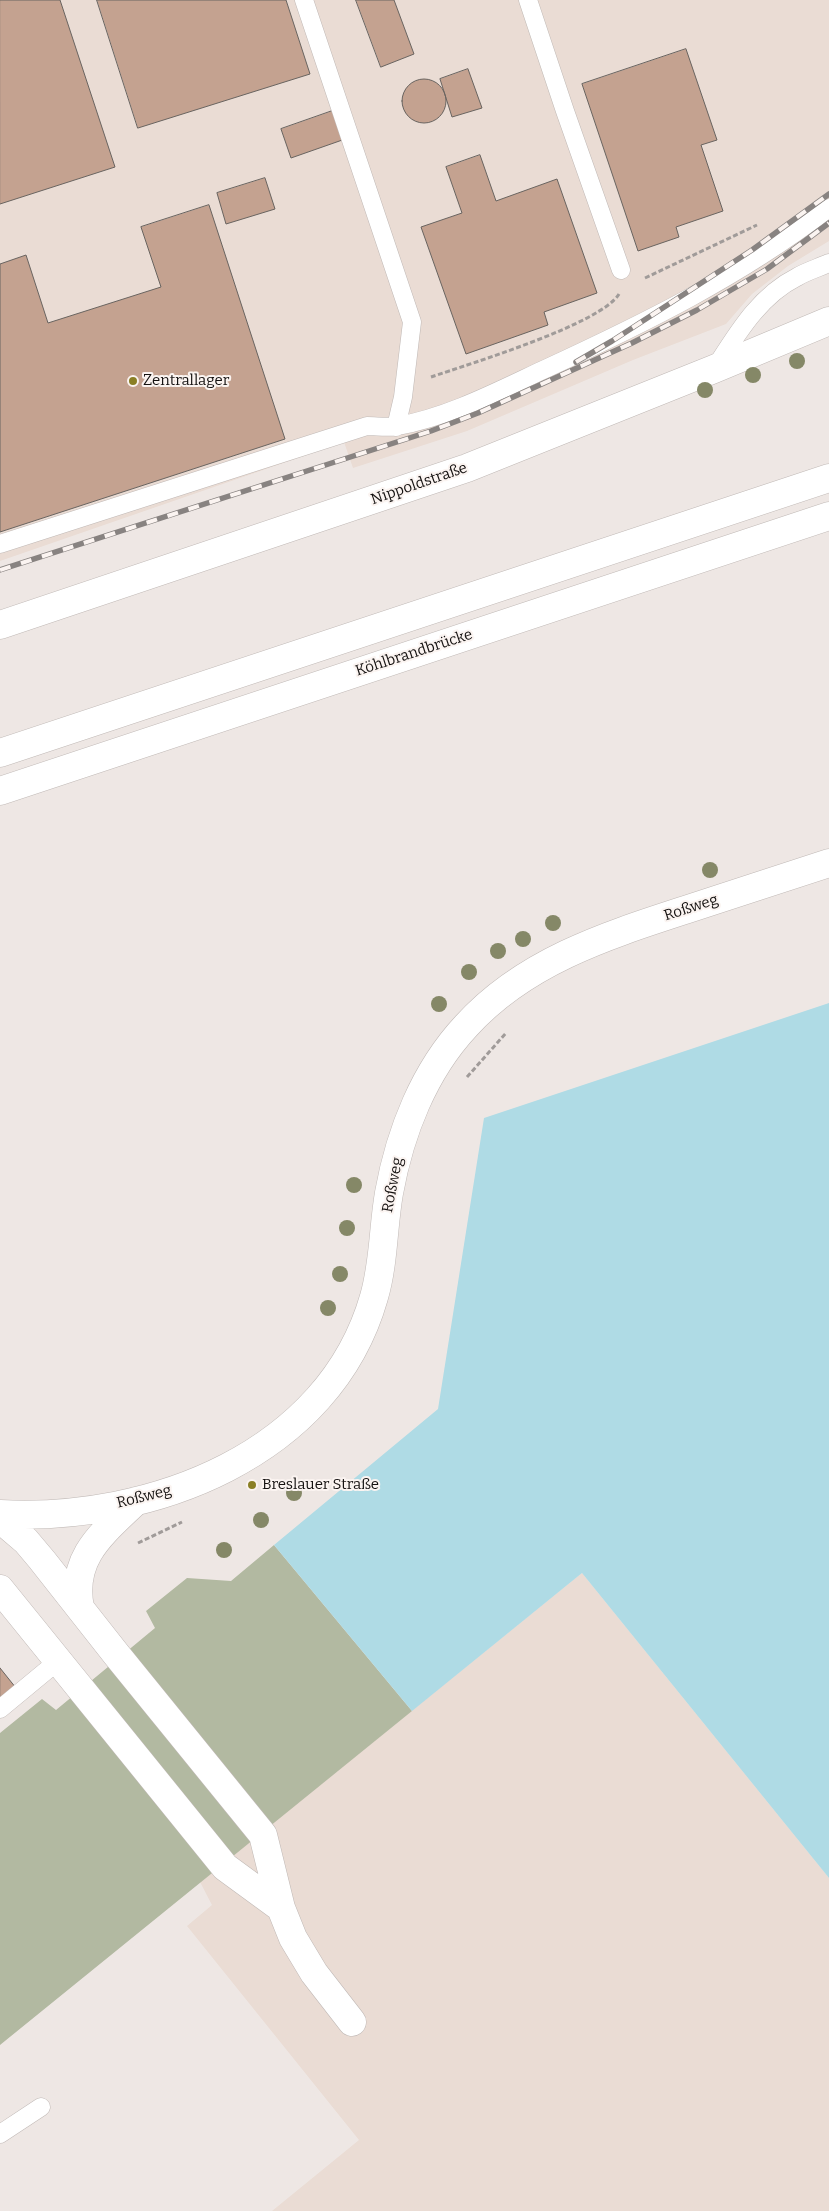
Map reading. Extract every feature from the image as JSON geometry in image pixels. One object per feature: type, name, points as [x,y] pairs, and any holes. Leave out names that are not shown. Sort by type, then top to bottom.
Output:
[{"type":"street","name":"Nippoldstraße","points":[[0,625],[467,468],[829,321]]},
{"type":"street","points":[[0,753],[829,478]]},
{"type":"street","name":"Köhlbrandbrücke","points":[[0,791],[829,516]]},
{"type":"street","name":"Roßweg","points":[[0,1514],[58,1512],[136,1501],[195,1484],[262,1447],[302,1416],[318,1400],[337,1375],[362,1332],[375,1295],[389,1193],[403,1136],[417,1099],[439,1061],[464,1027],[485,1006],[516,983],[551,961],[579,947],[622,930],[829,863]]},
{"type":"street","points":[[80,1608],[77,1585],[82,1562],[98,1538],[136,1501]]},
{"type":"street","points":[[0,1519],[26,1541],[263,1835],[281,1908],[293,1938],[306,1961],[352,2022]]},
{"type":"street","points":[[0,1589],[225,1867],[281,1908]]},
{"type":"lane","points":[[304,0],[412,322],[403,398],[396,427]]},
{"type":"lane","points":[[528,0],[621,270]]},
{"type":"lane","points":[[0,544],[368,426],[396,427],[445,413],[628,331],[706,290],[760,257],[829,208]]},
{"type":"lane","points":[[714,369],[739,331],[763,302],[796,277],[829,263]]},
{"type":"lane","points":[[0,1709],[58,1662]]},
{"type":"lane","points":[[0,2134],[41,2107]]},
{"type":"path","points":[[466,1079],[508,1030]]},
{"type":"path","points":[[132,1546],[190,1517]]},
{"type":"shaded area","points":[[0,0],[829,0],[829,241],[788,266],[752,294],[726,324],[633,360],[467,431],[353,468],[344,442],[0,561]]},
{"type":"shaded area","points":[[582,1573],[829,1878],[829,2211],[272,2211],[359,2140],[187,1926],[212,1905],[200,1882]]},
{"type":"green space","points":[[274,1545],[412,1711],[0,2045],[0,1733],[42,1699],[56,1710],[155,1628],[146,1611],[187,1578],[231,1581]]},
{"type":"water","points":[[829,1003],[829,1878],[582,1573],[412,1711],[274,1545],[438,1409],[484,1118]]},
{"type":"building","points":[[0,0],[60,0],[115,167],[0,204]]},
{"type":"building","points":[[97,0],[286,0],[310,74],[138,128]]},
{"type":"building","points":[[356,0],[394,0],[414,54],[381,67]]},
{"type":"building","points":[[686,49],[717,140],[701,145],[723,211],[676,227],[679,237],[638,251],[582,84]]},
{"type":"building","points":[[468,69],[482,108],[452,117],[440,79]]},
{"type":"building","points":[[420,79],[428,79],[440,85],[446,101],[440,117],[428,123],[420,123],[408,117],[402,105],[402,97],[408,85]]},
{"type":"building","points":[[338,109],[348,138],[291,158],[281,129]]},
{"type":"building","points":[[480,155],[496,201],[557,179],[597,293],[544,312],[548,325],[466,354],[421,227],[462,213],[446,167]]},
{"type":"building","points":[[265,178],[275,209],[226,224],[217,193]]},
{"type":"building","name":"Zentrallager","points":[[209,205],[285,439],[0,532],[0,264],[26,255],[48,323],[161,287],[141,227]]},
{"type":"building","points":[[0,1668],[16,1688],[0,1700]]},
{"type":"railway","points":[[576,362],[612,341],[752,250],[829,194]]},
{"type":"railway","points":[[0,570],[431,431],[478,413],[632,343],[697,310],[767,269],[829,223]]},
{"type":"place","name":"Zentrallager","points":[[133,381]]},
{"type":"place","name":"Breslauer Straße","points":[[252,1485]]}]
